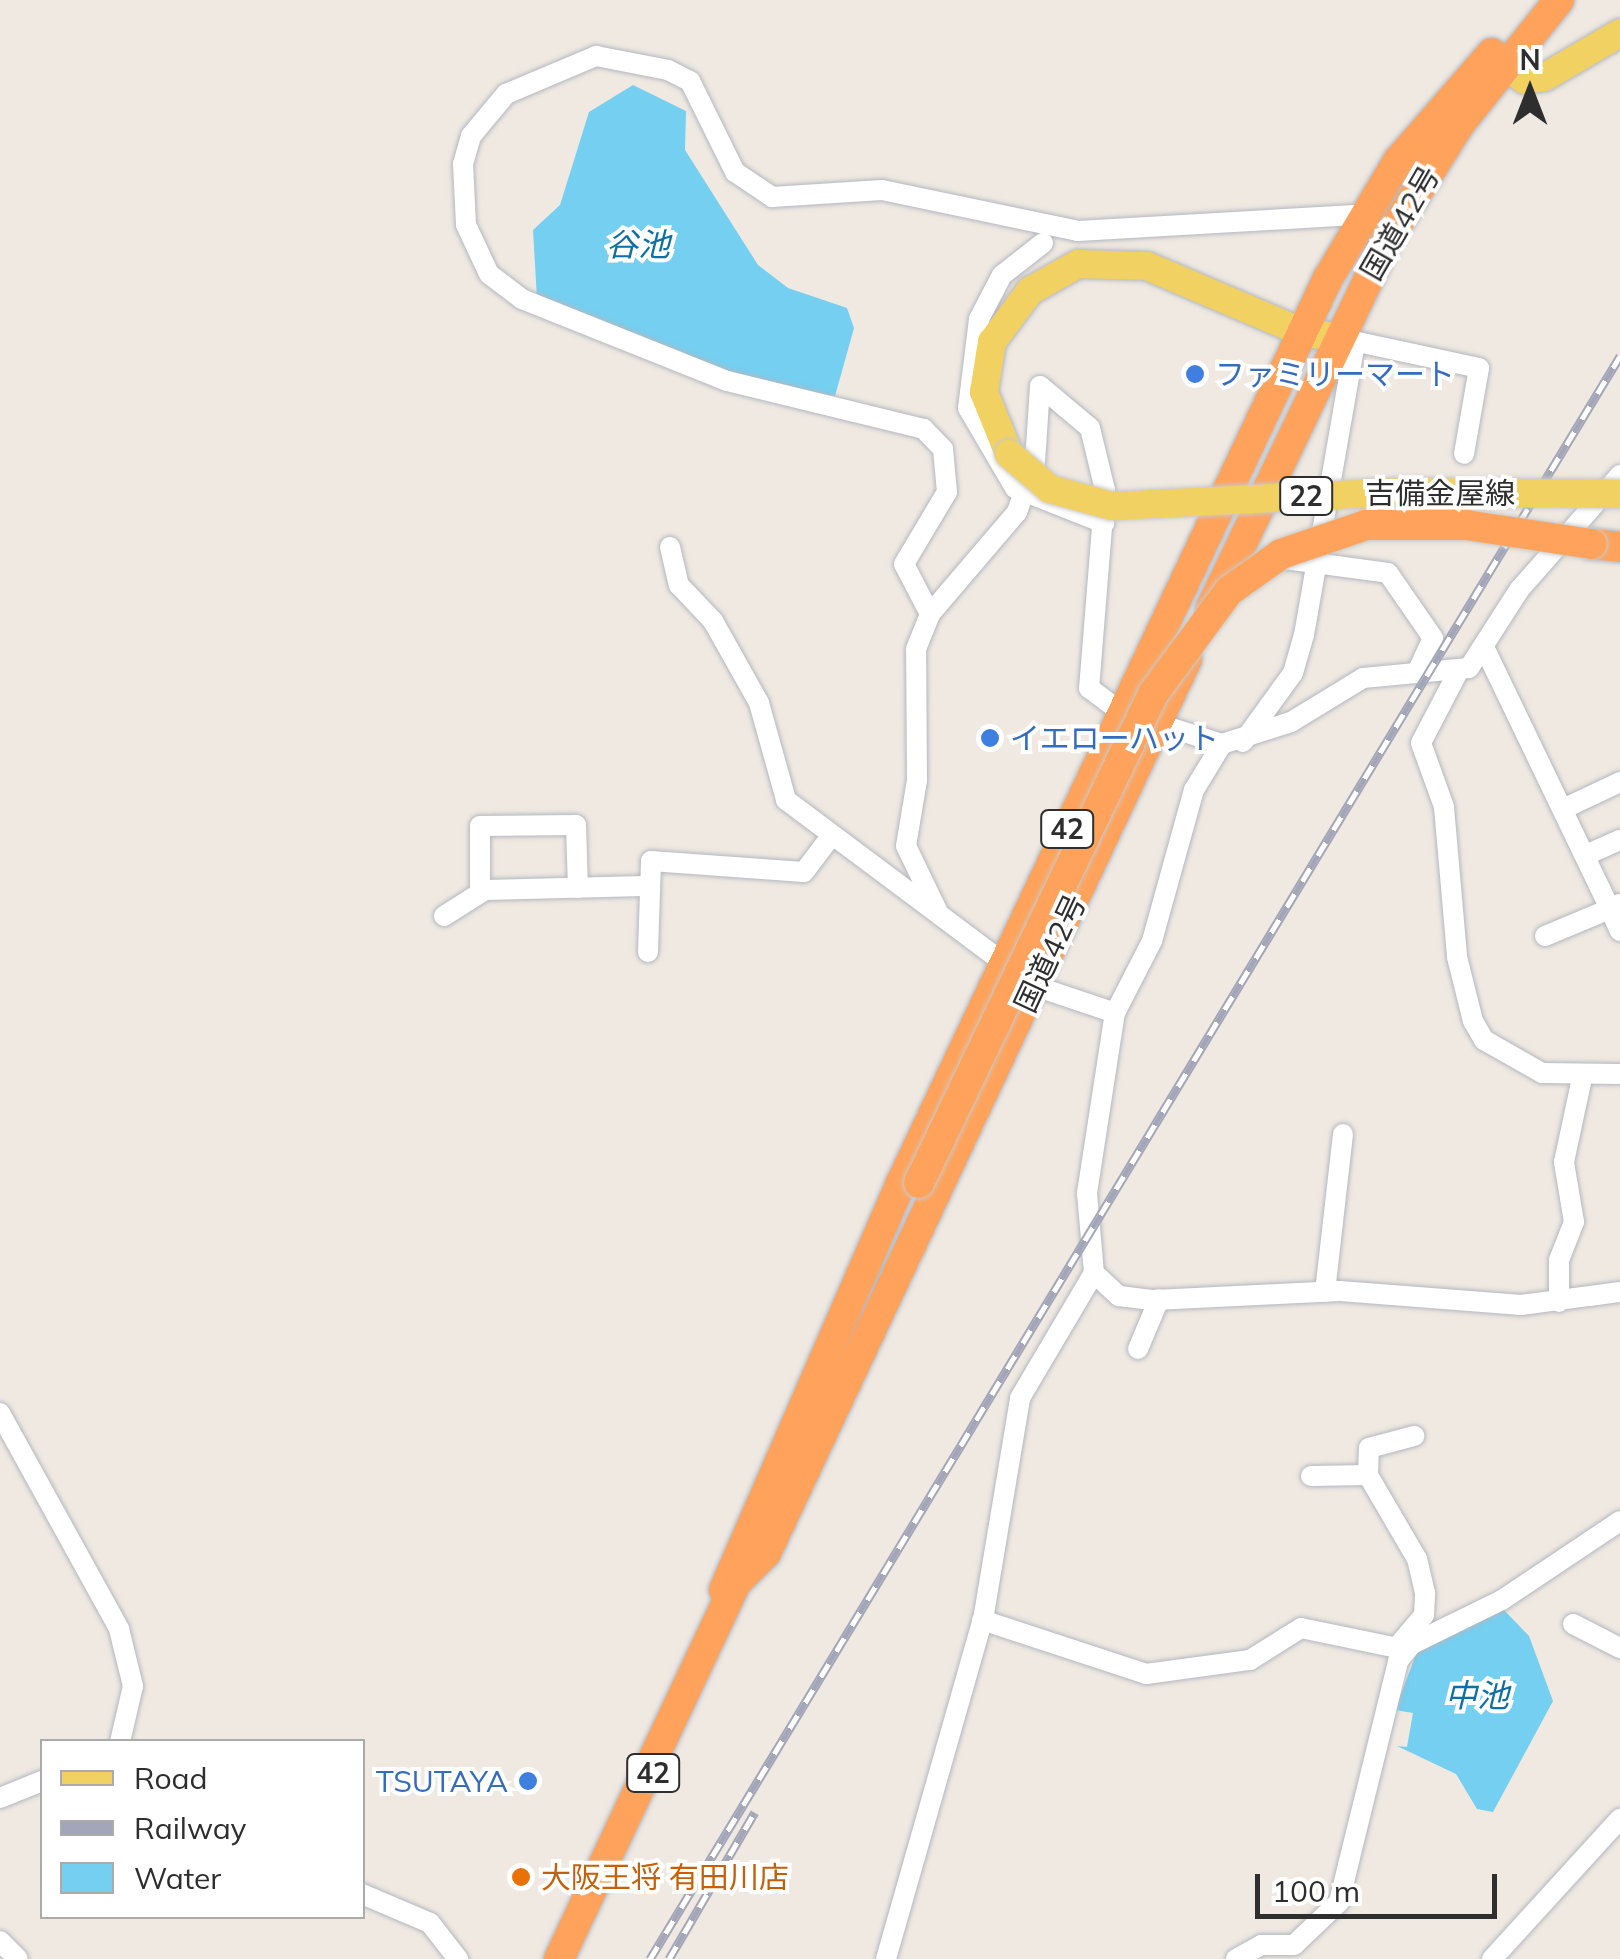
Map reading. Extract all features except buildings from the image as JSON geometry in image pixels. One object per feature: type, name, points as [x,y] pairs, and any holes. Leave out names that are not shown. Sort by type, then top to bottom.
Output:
[{"type":"highway","name":"国道42号","points":[[558,1959],[681,1710],[736,1583],[766,1553],[1240,548],[1346,339],[1406,209],[1497,62],[1543,0]]},
{"type":"highway","name":"国道42号","points":[[681,1710],[798,1409],[1121,712],[1359,215],[1497,62],[1559,0]]},
{"type":"highway","points":[[736,1583],[1152,694],[1216,602],[1282,554],[1366,525],[1466,525],[1606,546]]},
{"type":"main road","points":[[1497,62],[1525,80],[1545,77],[1620,34]]},
{"type":"main road","name":"吉備金屋線","points":[[1346,339],[1304,333],[1147,266],[1078,264],[1044,280],[1013,308],[987,359],[988,412],[1008,454],[1050,489],[1112,506],[1400,492],[1620,494]]},
{"type":"street","points":[[930,614],[904,564],[947,492],[935,437],[912,422],[727,381],[507,290],[470,240],[465,152],[480,122],[520,83],[618,54],[690,81],[735,172],[763,195],[882,190],[1044,233],[1359,215]]},
{"type":"street","points":[[1044,233],[1044,280]]},
{"type":"street","points":[[1044,233],[1002,275],[967,362],[978,438],[1025,495],[1104,523]]},
{"type":"street","points":[[886,1959],[982,1620],[1020,1398],[1094,1272],[1087,1193],[1115,1013],[1152,940],[1194,790],[1292,674],[1314,567],[1346,339],[1479,368],[1464,454]]},
{"type":"street","points":[[947,924],[922,888],[904,832],[917,780],[914,665],[930,614],[996,544],[1025,495],[1040,386],[1090,428],[1104,523],[1089,688],[1121,712],[1232,743],[1348,684],[1416,672],[1459,670]]},
{"type":"street","points":[[1620,475],[1519,590],[1484,646],[1459,670],[1422,743],[1444,807],[1462,991],[1484,1040],[1504,1054],[1582,1078],[1620,1074]]},
{"type":"street","points":[[670,548],[679,585],[713,621],[759,703],[786,800],[829,839],[1035,986],[1115,1013]]},
{"type":"street","points":[[1240,548],[1314,567],[1388,573],[1433,638],[1416,672]]},
{"type":"street","points":[[1484,646],[1615,906],[1620,931]]},
{"type":"street","points":[[1565,808],[1620,782]]},
{"type":"street","points":[[480,891],[480,826],[576,825],[578,888]]},
{"type":"street","points":[[648,952],[644,886],[651,861],[669,857],[804,872],[829,839]]},
{"type":"street","points":[[1586,855],[1620,840]]},
{"type":"street","points":[[444,916],[480,891],[644,886]]},
{"type":"street","points":[[1546,936],[1615,906]]},
{"type":"street","points":[[1558,1302],[1559,1260],[1574,1222],[1564,1162],[1582,1078]]},
{"type":"street","points":[[1325,1292],[1344,1134]]},
{"type":"street","points":[[1094,1272],[1119,1296],[1160,1299],[1325,1292],[1558,1302],[1620,1292]]},
{"type":"street","points":[[1138,1349],[1160,1299]]},
{"type":"street","points":[[0,1413],[119,1629],[133,1686],[121,1739]]},
{"type":"street","points":[[1236,1959],[1260,1946],[1294,1946],[1339,1902],[1402,1648],[1424,1615],[1425,1593],[1417,1558],[1368,1475],[1370,1448],[1414,1436]]},
{"type":"street","points":[[1311,1476],[1368,1475]]},
{"type":"street","points":[[982,1620],[1146,1674],[1250,1660],[1301,1628],[1402,1648],[1620,1521]]},
{"type":"street","points":[[1574,1624],[1620,1648]]},
{"type":"street","points":[[0,1798],[40,1782]]},
{"type":"street","points":[[1492,1959],[1620,1819]]},
{"type":"street","points":[[365,1895],[430,1923],[458,1959]]},
{"type":"street","points":[[0,1941],[18,1959]]},
{"type":"water","name":"谷池","points":[[633,85],[686,111],[685,150],[758,265],[788,288],[847,308],[854,328],[835,396],[745,379],[537,299],[533,230],[560,205],[589,112]]},
{"type":"water","name":"中池","points":[[1504,1610],[1529,1636],[1553,1701],[1493,1812],[1477,1809],[1456,1774],[1397,1746],[1407,1747],[1413,1713],[1395,1710],[1418,1649]]},
{"type":"railway","points":[[650,1959],[1620,356]]},
{"type":"railway","points":[[669,1959],[755,1812]]},
{"type":"place","name":"ファミリーマート","points":[[1195,374]]},
{"type":"place","name":"イエローハット","points":[[990,738]]},
{"type":"place","name":"TSUTAYA","points":[[528,1781]]},
{"type":"place","name":"大阪王将 有田川店","points":[[521,1877]]}]
